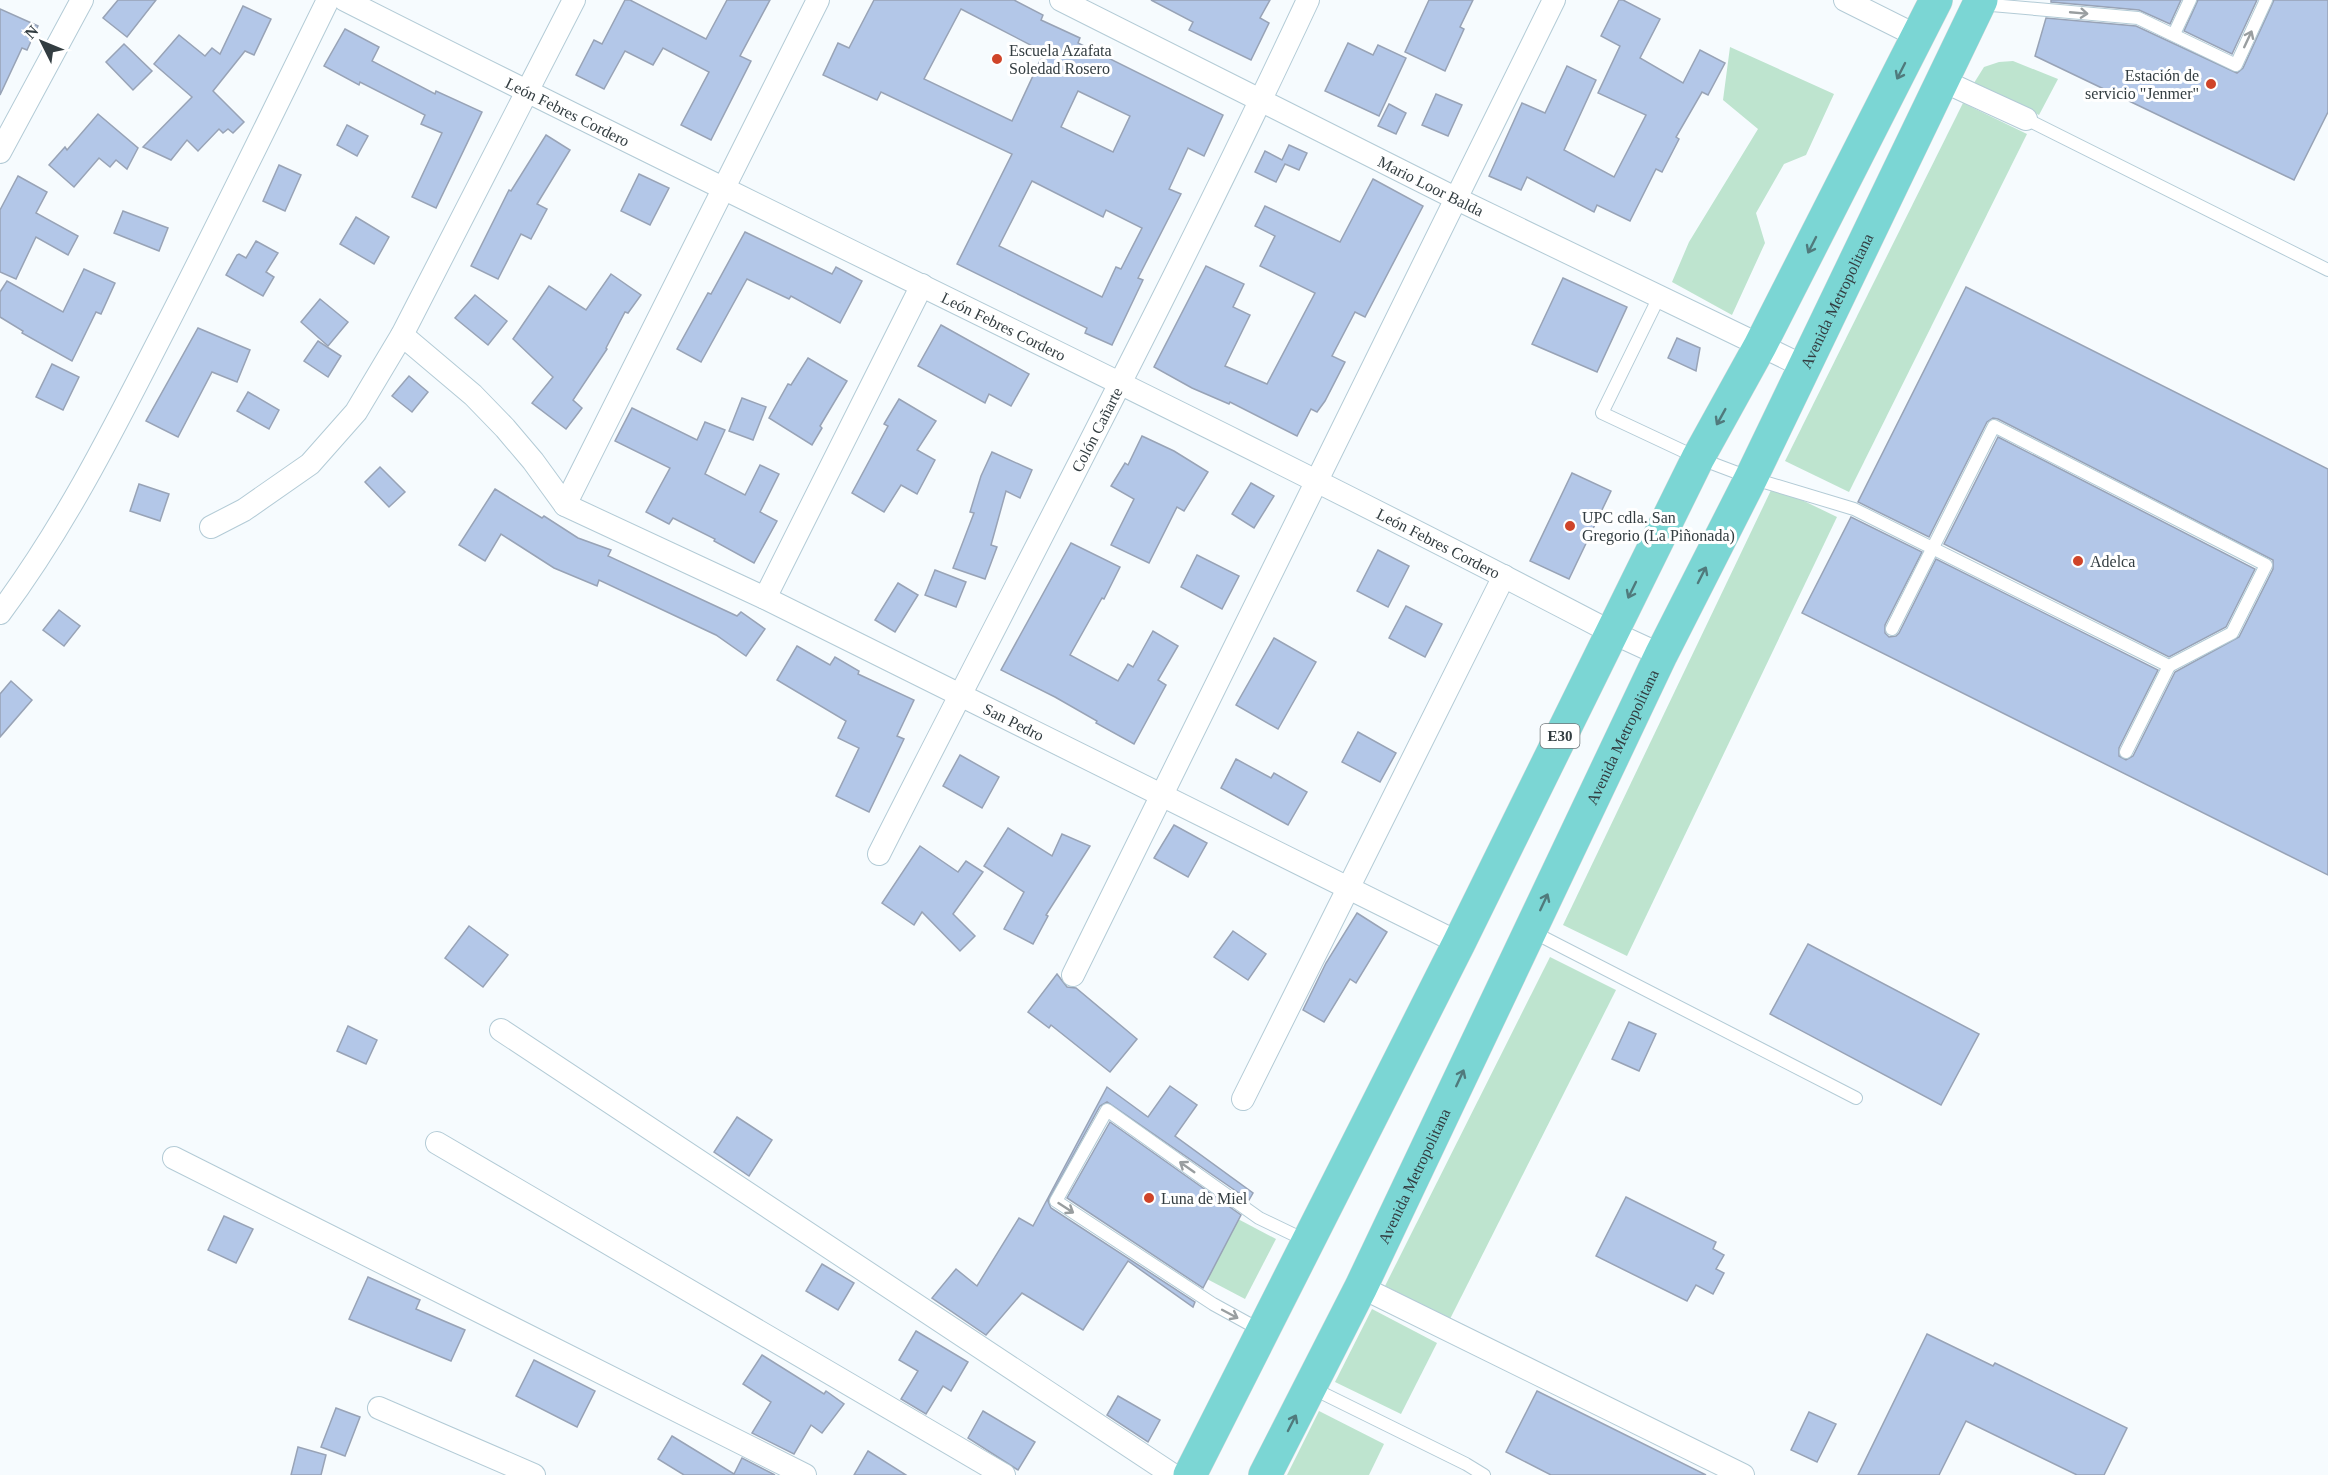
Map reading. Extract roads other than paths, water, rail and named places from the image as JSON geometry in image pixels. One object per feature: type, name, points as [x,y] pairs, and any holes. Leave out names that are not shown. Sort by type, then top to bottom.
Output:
[{"type":"highway","name":"E30","points":[[1190,1475],[1460,943],[1698,458],[1760,346],[1936,0]]},
{"type":"highway","name":"Avenida Metropolitana","points":[[1265,1475],[1361,1287],[1661,655],[1751,478],[1977,1]]},
{"type":"street","points":[[0,153],[82,0]]},
{"type":"street","points":[[0,613],[21,584],[96,464],[185,292],[328,0]]},
{"type":"street","name":"León Febres Cordero","points":[[345,0],[527,92],[922,285],[1611,632],[1661,655]]},
{"type":"street","points":[[211,527],[244,510],[310,464],[356,412],[402,335],[574,0]]},
{"type":"street","points":[[402,335],[473,395],[505,428],[565,504],[818,0]]},
{"type":"street","name":"Mario Loor Balda","points":[[1061,0],[1457,199],[1803,366]]},
{"type":"street","name":"Colón Cañarte","points":[[879,854],[1120,384],[1308,0]]},
{"type":"street","points":[[1073,975],[1554,0]]},
{"type":"street","points":[[1845,0],[1918,37]]},
{"type":"street","points":[[1941,80],[2026,119]]},
{"type":"street","points":[[765,598],[922,285]]},
{"type":"street","name":"San Pedro","points":[[565,504],[765,598],[1460,943]]},
{"type":"street","points":[[1243,1099],[1503,576]]},
{"type":"street","points":[[501,1030],[1173,1475]]},
{"type":"street","points":[[437,1143],[1004,1475]]},
{"type":"street","points":[[174,1158],[805,1475]]},
{"type":"street","points":[[1361,1287],[1743,1475]]},
{"type":"street","points":[[379,1408],[534,1475]]},
{"type":"lane","points":[[2174,34],[2190,0]]},
{"type":"lane","points":[[1977,1],[2138,18],[2236,64],[2266,0]]},
{"type":"lane","points":[[2026,119],[2328,270]]},
{"type":"lane","points":[[1659,297],[1602,413],[1698,458],[1751,478],[1854,509],[2169,666]]},
{"type":"lane","points":[[1892,629],[1994,426],[2266,565],[2232,633],[2169,666],[2126,752]]},
{"type":"lane","points":[[1530,930],[1856,1098]]},
{"type":"lane","points":[[1263,1331],[1213,1304],[1056,1201],[1107,1110],[1259,1218],[1308,1242]]},
{"type":"lane","points":[[1311,1388],[1484,1475]]},
{"type":"place","name":"Escuela Azafata Soledad Rosero","points":[[997,59]]},
{"type":"place","name":"Estación de servicio \"Jenmer\"","points":[[2211,84]]},
{"type":"place","name":"UPC cdla. San Gregorio (La Piñonada)","points":[[1570,526]]},
{"type":"place","name":"Adelca","points":[[2078,561]]},
{"type":"place","name":"Luna de Miel","points":[[1149,1198]]}]
